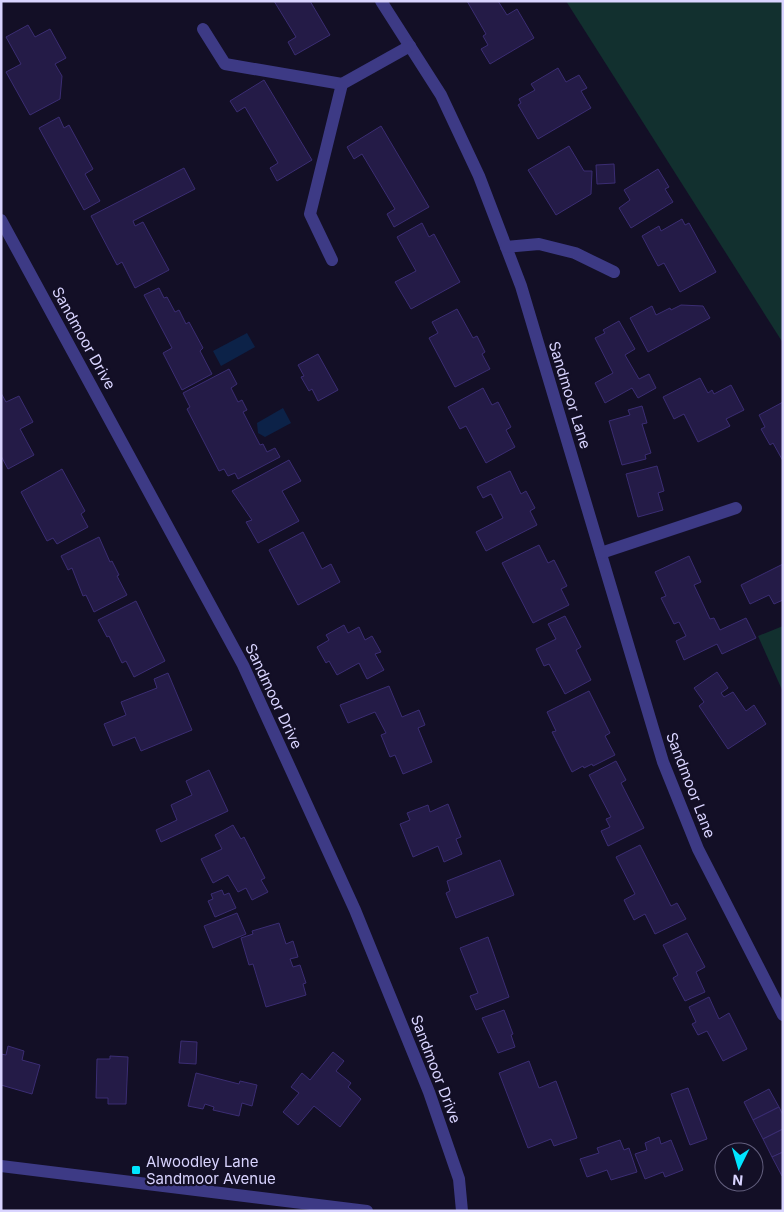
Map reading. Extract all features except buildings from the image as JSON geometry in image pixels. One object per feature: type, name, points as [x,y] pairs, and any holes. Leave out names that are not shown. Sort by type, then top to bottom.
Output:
[{"type":"street","name":"Sandmoor Lane","points":[[380,1],[440,95],[479,176],[521,286],[663,762],[698,849],[783,1015]]},
{"type":"street","points":[[203,29],[225,64],[342,84],[410,46]]},
{"type":"street","points":[[332,260],[310,214],[342,84]]},
{"type":"street","name":"Sandmoor Drive","points":[[1,220],[247,674],[355,910],[429,1092],[459,1179],[462,1211]]},
{"type":"street","points":[[506,247],[539,244],[575,254],[614,272]]},
{"type":"street","points":[[600,553],[736,508]]},
{"type":"street","points":[[1,1166],[367,1211]]},
{"type":"green space","points":[[566,1],[783,1],[783,343]]},
{"type":"green space","points":[[783,626],[783,692],[758,636]]},
{"type":"water","points":[[247,333],[255,347],[221,366],[213,351]]},
{"type":"water","points":[[283,408],[291,423],[265,437],[258,433],[257,423]]},
{"type":"place","name":"Alwoodley Lane Sandmoor Avenue","points":[[136,1170]]}]
